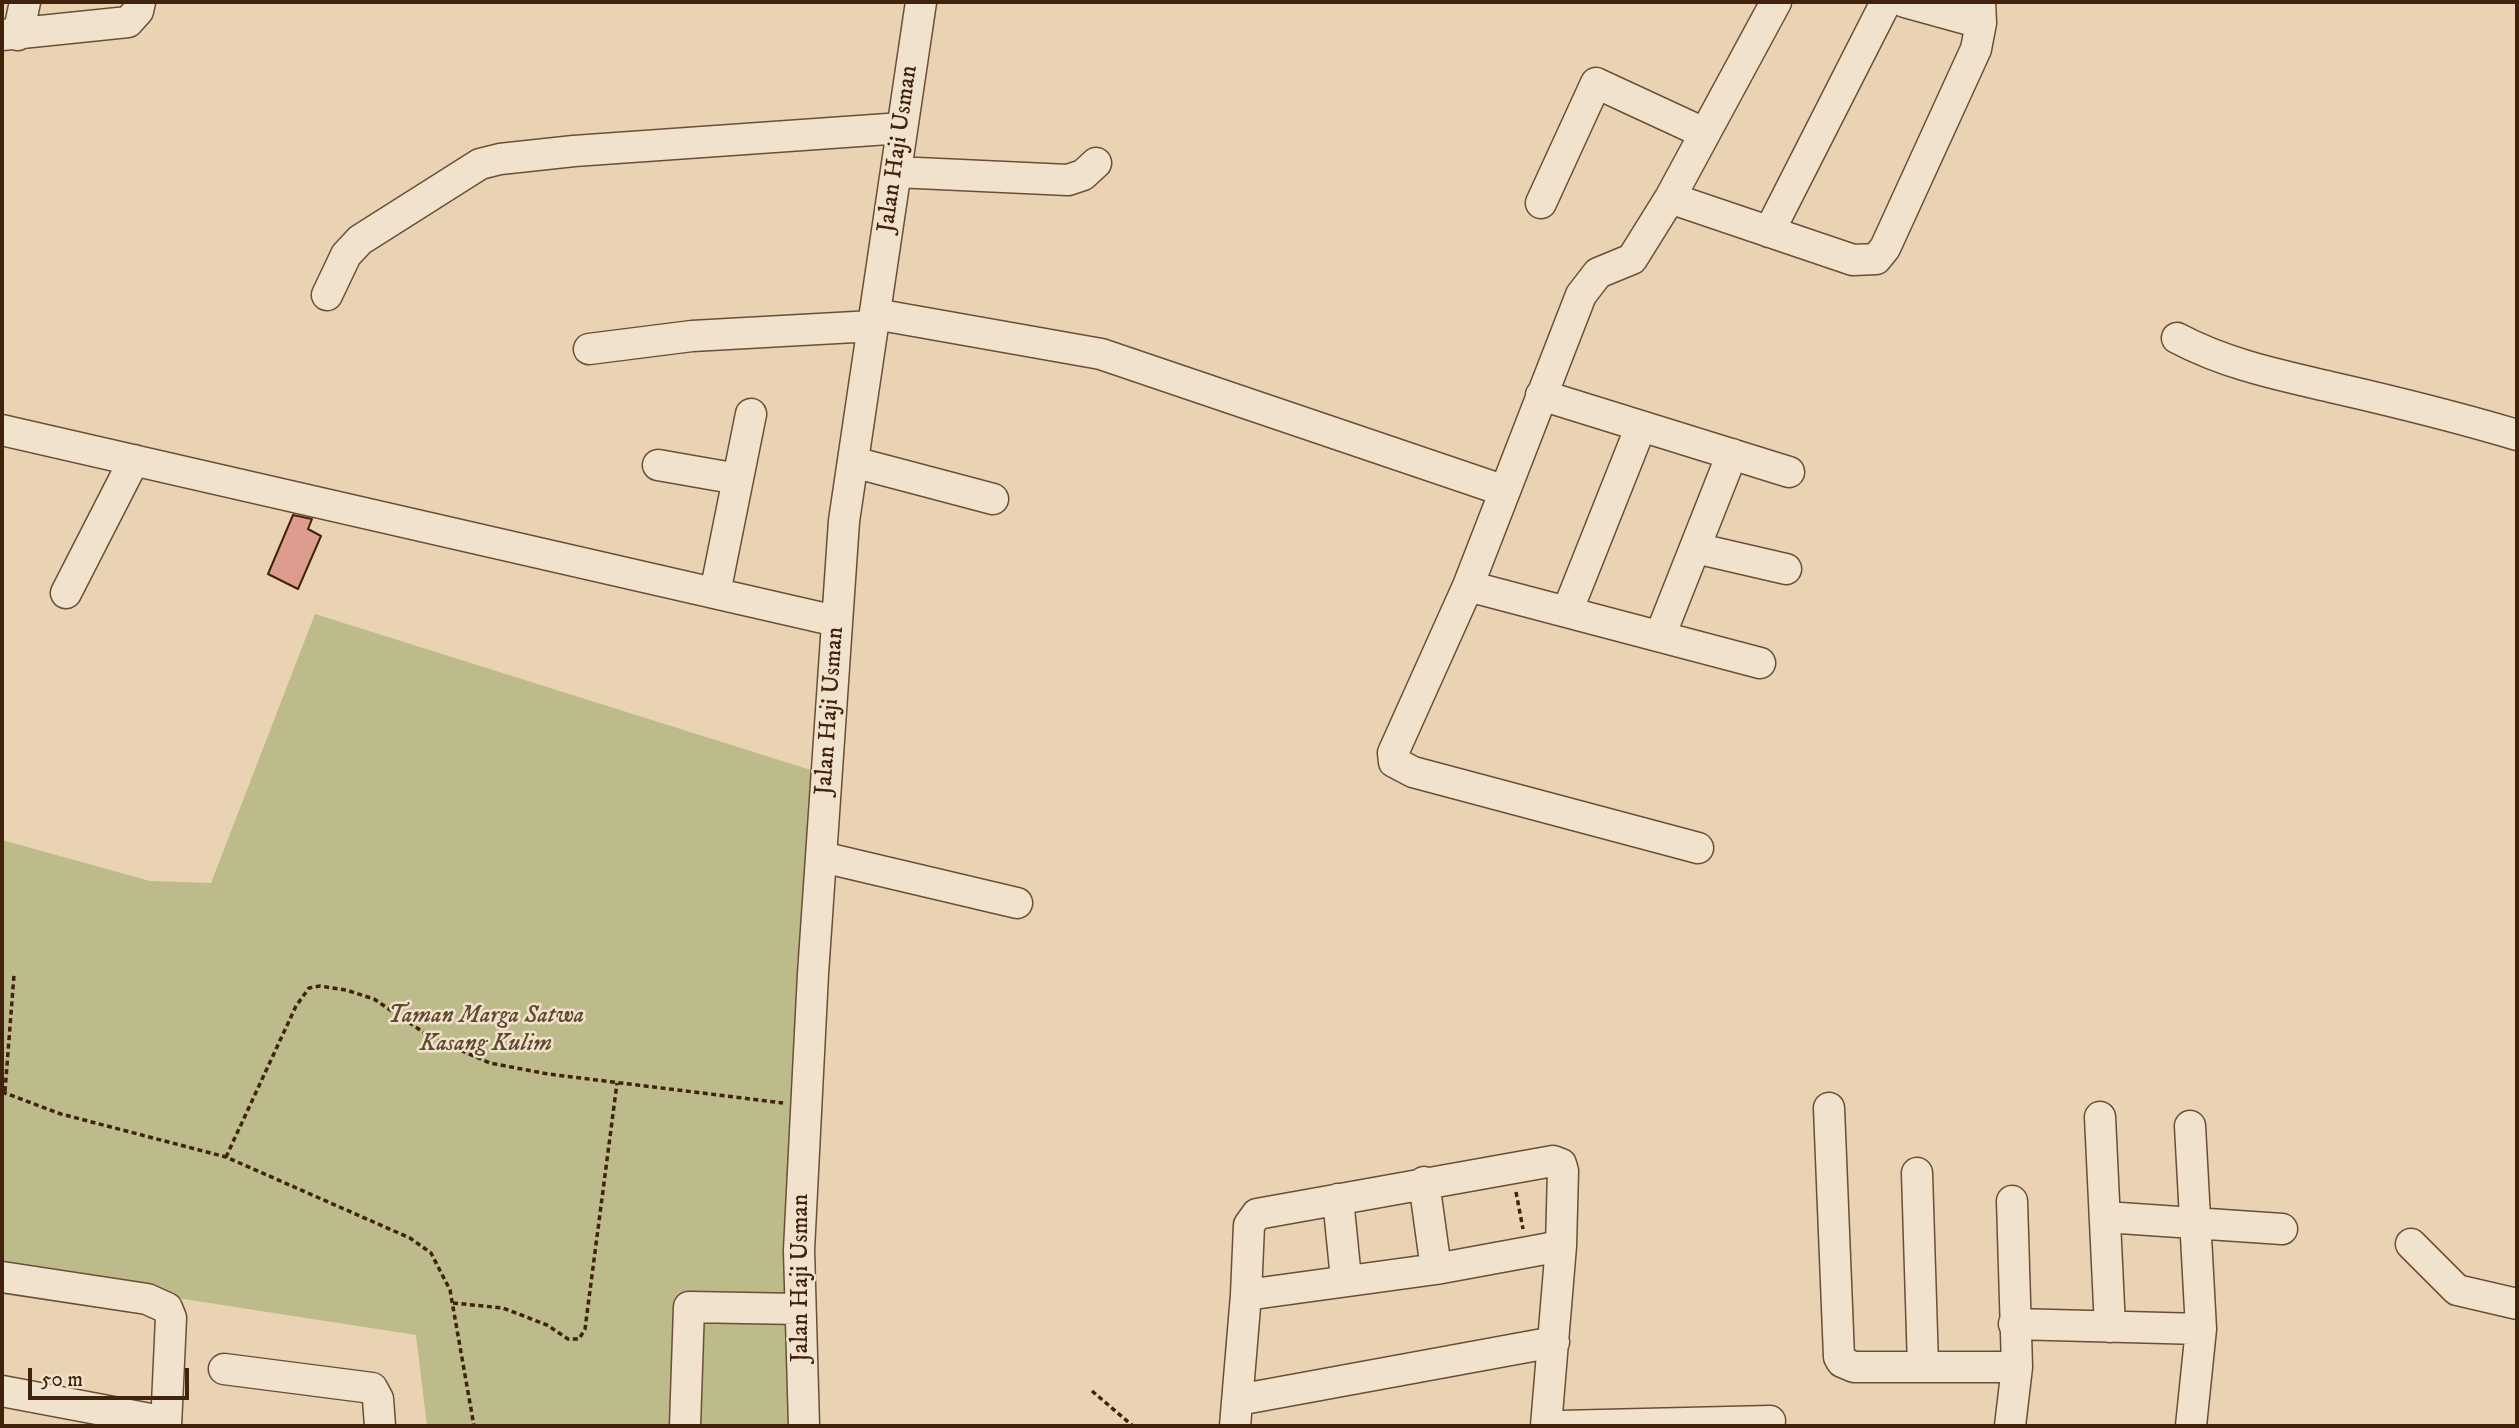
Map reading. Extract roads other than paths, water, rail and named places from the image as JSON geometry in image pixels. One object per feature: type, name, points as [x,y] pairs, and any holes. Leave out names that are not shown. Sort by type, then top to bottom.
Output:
[{"type":"street","points":[[10,35],[25,2]]},
{"type":"street","points":[[10,35],[128,22],[138,11],[140,2]]},
{"type":"street","name":"Jalan Haji Usman","points":[[804,1426],[799,1250],[836,621],[853,462],[921,2]]},
{"type":"street","points":[[1698,848],[1413,772],[1394,762],[1400,734],[1468,586],[1541,395],[1589,284],[1598,273],[1632,259],[1670,198],[1776,2]]},
{"type":"street","points":[[1769,232],[1886,2]]},
{"type":"street","points":[[1670,198],[1853,260],[1876,259],[1885,248],[1976,49],[1981,12],[1905,2]]},
{"type":"street","points":[[1541,203],[1596,83],[1704,132]]},
{"type":"street","points":[[327,295],[346,255],[360,240],[480,164],[574,151],[902,128]]},
{"type":"street","points":[[896,172],[1069,180],[1083,175],[1096,163]]},
{"type":"street","points":[[589,349],[692,336],[874,320],[972,329],[1101,354],[1505,491]]},
{"type":"street","points":[[2177,338],[2213,357],[2262,372],[2382,399],[2517,435]]},
{"type":"street","points":[[1541,395],[1789,472]]},
{"type":"street","points":[[715,593],[751,414]]},
{"type":"street","points":[[1567,612],[1641,426]]},
{"type":"street","points":[[2,430],[836,621]]},
{"type":"street","points":[[1660,636],[1732,454]]},
{"type":"street","points":[[66,593],[134,460]]},
{"type":"street","points":[[853,462],[993,499]]},
{"type":"street","points":[[658,465],[738,479]]},
{"type":"street","points":[[1695,548],[1786,569]]},
{"type":"street","points":[[1468,586],[1760,663]]},
{"type":"street","points":[[822,857],[1017,903]]},
{"type":"street","points":[[1829,1108],[1839,1357],[1848,1367],[2017,1367]]},
{"type":"street","points":[[2100,1117],[2110,1327]]},
{"type":"street","points":[[2190,1126],[2201,1329],[2191,1426]]},
{"type":"street","points":[[1546,1426],[1554,1342],[1561,1246],[1561,1164],[1553,1161],[1511,1166],[1257,1214],[1249,1225],[1237,1413],[1554,1342]]},
{"type":"street","points":[[1917,1173],[1923,1366]]},
{"type":"street","points":[[1424,1182],[1436,1269]]},
{"type":"street","points":[[1338,1199],[1346,1279]]},
{"type":"street","points":[[2010,1426],[2017,1367],[2012,1201]]},
{"type":"street","points":[[2105,1217],[2282,1229]]},
{"type":"street","points":[[2411,1244],[2458,1290],[2477,1297],[2517,1304]]},
{"type":"street","points":[[1246,1295],[1346,1279],[1436,1269],[1561,1246]]},
{"type":"street","points":[[2,1277],[147,1298],[167,1308],[171,1318],[166,1424],[2,1391]]},
{"type":"street","points":[[685,1426],[690,1307],[800,1309]]},
{"type":"street","points":[[2014,1324],[2201,1329]]},
{"type":"street","points":[[224,1369],[372,1388],[378,1399],[380,1426]]},
{"type":"street","points":[[1560,1426],[1770,1421]]},
{"type":"park label","name":"Taman Marga Satwa Kasang Kulim","points":[[486,1031]]}]
